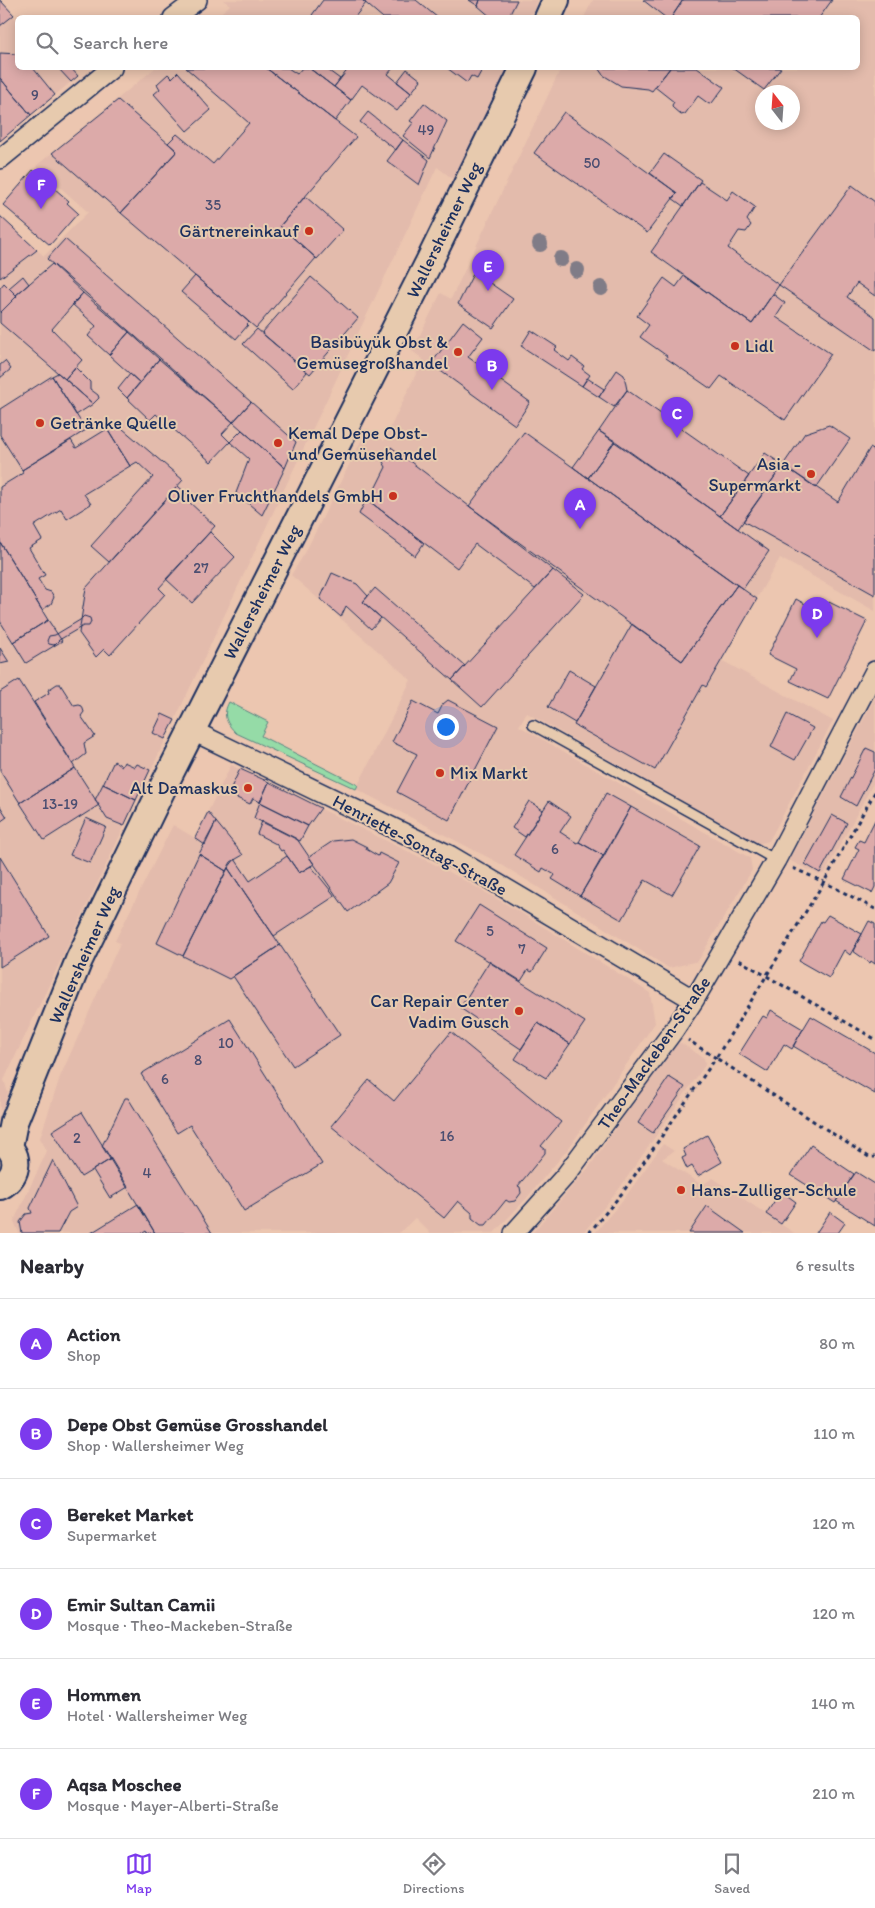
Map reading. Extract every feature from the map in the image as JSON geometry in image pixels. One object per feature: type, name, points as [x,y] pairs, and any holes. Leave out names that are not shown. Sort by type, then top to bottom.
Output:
[{"type":"street","points":[[177,15],[197,0]]},
{"type":"street","points":[[549,15],[556,0]]},
{"type":"street","points":[[0,159],[110,70]]},
{"type":"street","name":"Wallersheimer Weg","points":[[6,1137],[79,960],[163,787],[429,262],[523,70]]},
{"type":"street","name":"Theo-Mackeben-Straße","points":[[514,1233],[566,1175],[674,1030],[694,1000],[776,860],[875,671]]},
{"type":"street","name":"Henriette-Sontag-Straße","points":[[193,731],[449,856],[694,1000]]},
{"type":"street","points":[[0,1186],[11,1178],[15,1172],[15,1157],[6,1137]]},
{"type":"lane","points":[[533,725],[776,860]]},
{"type":"path","points":[[589,1233],[623,1192],[716,1058],[824,882],[875,792]]},
{"type":"path","points":[[776,860],[824,882],[875,909]]},
{"type":"path","points":[[724,950],[875,1039]]},
{"type":"path","points":[[674,1030],[869,1157],[875,1157]]},
{"type":"shaded area","points":[[0,0],[15,18],[15,70],[73,70],[78,76],[0,141]]},
{"type":"shaded area","points":[[223,0],[538,0],[531,15],[218,15],[230,5]]},
{"type":"shaded area","points":[[593,0],[875,0],[875,611],[780,558],[721,660],[833,721],[769,841],[758,844],[527,713],[519,726],[750,858],[752,870],[698,961],[669,968],[497,862],[356,789],[411,680],[291,575],[305,553],[367,429],[384,441],[423,359],[412,351],[441,293],[451,299],[560,70],[860,70],[860,15],[585,15]]},
{"type":"shaded area","points":[[153,70],[507,70],[453,179],[437,167],[4,1080],[8,1093],[5,1104],[0,1111],[0,216],[44,256],[88,212],[36,166]]},
{"type":"shaded area","points":[[875,698],[875,780],[825,873],[819,875],[789,860]]},
{"type":"shaded area","points":[[231,765],[444,869],[518,911],[650,993],[655,1023],[568,1149],[494,1233],[430,1233],[415,1218],[399,1233],[19,1233],[14,1221],[47,1151],[40,1138],[60,1077],[120,943],[115,941],[173,825],[195,838]]},
{"type":"shaded area","points":[[681,1043],[704,1058],[705,1065],[619,1189],[583,1233],[532,1233],[590,1166],[672,1045]]},
{"type":"shaded area","name":"Hans-Zulliger-Schule","points":[[663,1144],[674,1151],[662,1159],[702,1185],[713,1178],[794,1233],[595,1233],[626,1196]]},
{"type":"green space","points":[[229,702],[268,722],[261,736],[358,785],[356,789],[236,733],[226,719]]},
{"type":"building","points":[[0,0],[14,15],[0,26]]},
{"type":"building","points":[[323,0],[362,0],[366,3],[356,15],[312,15]]},
{"type":"building","points":[[362,0],[416,0],[434,15],[380,15]]},
{"type":"building","points":[[469,0],[480,0],[478,6]]},
{"type":"building","points":[[480,0],[517,0],[510,15],[488,15],[478,6]]},
{"type":"building","points":[[643,0],[683,0],[673,15],[662,15]]},
{"type":"building","points":[[683,0],[832,0],[821,15],[673,15]]},
{"type":"building","points":[[0,53],[15,54],[15,70],[35,70],[55,95],[31,115],[0,78]]},
{"type":"building","points":[[60,70],[73,70],[78,76],[71,82]]},
{"type":"building","points":[[188,70],[269,70],[356,137],[280,226],[316,258],[256,328],[121,213],[177,151],[168,143],[177,134],[213,164],[249,123]]},
{"type":"building","points":[[269,70],[291,70],[297,74],[300,70],[312,70],[351,100],[335,121]]},
{"type":"building","points":[[312,70],[328,70],[340,79],[334,87]]},
{"type":"building","points":[[347,70],[391,70],[388,74],[411,93],[397,111],[362,85],[351,100],[334,87]]},
{"type":"building","points":[[406,70],[421,80],[411,93],[397,82]]},
{"type":"building","points":[[450,70],[482,70],[477,79],[471,76],[467,83]]},
{"type":"building","points":[[599,70],[668,70],[652,91],[621,86],[603,75]]},
{"type":"building","points":[[668,70],[700,70],[724,87],[712,103],[709,104],[698,96],[685,114],[681,115],[673,108],[674,102],[655,87]]},
{"type":"building","points":[[736,70],[779,70],[768,85],[757,85]]},
{"type":"building","points":[[178,72],[211,110],[187,131],[154,94],[160,89],[157,84],[168,74],[172,78]]},
{"type":"building","points":[[0,78],[31,115],[0,141]]},
{"type":"building","points":[[118,100],[177,151],[121,213],[52,153]]},
{"type":"building","points":[[424,103],[447,121],[430,158],[403,136],[413,123],[410,121]]},
{"type":"building","points":[[368,112],[403,140],[396,150],[360,122]]},
{"type":"building","points":[[564,112],[677,193],[647,233],[534,153]]},
{"type":"building","points":[[403,140],[429,160],[419,185],[387,161]]},
{"type":"building","points":[[664,154],[701,180],[683,206],[672,198],[677,193],[650,173]]},
{"type":"building","points":[[33,170],[69,201],[67,203],[78,213],[50,245],[3,205]]},
{"type":"building","points":[[700,182],[727,200],[733,191],[755,207],[747,220],[751,225],[746,232],[739,231],[728,248],[779,285],[752,324],[651,252]]},
{"type":"building","points":[[852,185],[875,202],[875,296],[857,283],[847,297],[875,317],[875,351],[779,285]]},
{"type":"building","points":[[305,196],[343,230],[317,259],[280,226]]},
{"type":"building","points":[[0,216],[37,250],[0,278]]},
{"type":"building","points":[[65,239],[251,402],[233,422],[47,259]]},
{"type":"building","points":[[52,264],[83,293],[52,329],[82,360],[65,379],[0,323],[0,313],[16,295]]},
{"type":"building","points":[[474,272],[513,299],[493,328],[458,304]]},
{"type":"building","points":[[23,276],[29,284],[16,295],[9,288]]},
{"type":"building","points":[[195,276],[249,322],[236,339],[181,292]]},
{"type":"building","name":"Lidl","points":[[684,276],[752,324],[773,294],[785,303],[776,317],[831,354],[785,420],[721,376],[711,389],[666,358],[667,356],[640,337],[649,325],[637,316],[664,278],[676,287]]},
{"type":"building","points":[[311,277],[358,318],[310,374],[262,333]]},
{"type":"building","points":[[4,283],[17,296],[0,313],[0,288]]},
{"type":"building","points":[[83,293],[129,332],[109,355],[88,336],[96,326],[72,304]]},
{"type":"building","points":[[463,321],[483,337],[468,357],[530,402],[515,425],[431,364]]},
{"type":"building","points":[[257,329],[307,372],[293,389],[243,344]]},
{"type":"building","points":[[531,330],[557,347],[554,350],[569,361],[572,357],[584,366],[582,369],[590,375],[582,386],[521,346]]},
{"type":"building","points":[[129,332],[159,359],[140,383],[109,355]]},
{"type":"building","points":[[159,359],[233,422],[222,434],[230,442],[211,462],[156,414],[150,420],[127,398]]},
{"type":"building","points":[[5,361],[11,369],[0,378],[0,365]]},
{"type":"building","points":[[75,367],[90,382],[90,389],[98,395],[99,398],[93,404],[65,379]]},
{"type":"building","points":[[617,370],[624,375],[627,390],[614,407],[599,397]]},
{"type":"building","points":[[58,373],[93,404],[76,415],[52,376]]},
{"type":"building","points":[[130,374],[140,383],[127,398],[118,389]]},
{"type":"building","name":"Getränke Quelle","points":[[52,376],[86,430],[22,470],[0,435],[0,409]]},
{"type":"building","points":[[587,378],[604,389],[599,397],[582,386]]},
{"type":"building","points":[[627,390],[749,476],[720,516],[599,431]]},
{"type":"building","points":[[251,402],[296,442],[285,468],[233,422]]},
{"type":"building","points":[[116,423],[183,480],[109,562],[91,546],[153,477],[137,462],[130,466],[107,429]]},
{"type":"building","points":[[829,425],[850,439],[816,488],[783,465],[805,433]]},
{"type":"building","points":[[107,429],[130,466],[84,494],[91,504],[67,519],[61,509],[34,526],[42,540],[29,548],[45,575],[38,579],[45,590],[51,592],[54,597],[51,604],[42,610],[0,542],[0,487],[23,473],[22,470],[71,440],[76,448]]},
{"type":"building","points":[[242,430],[285,468],[262,515],[236,493],[249,459],[230,442]]},
{"type":"building","points":[[599,431],[615,441],[588,478],[573,467]]},
{"type":"building","points":[[524,432],[737,585],[682,661],[469,506]]},
{"type":"building","points":[[615,441],[769,551],[743,589],[588,478]]},
{"type":"building","points":[[391,447],[553,570],[535,589],[475,544],[457,568],[369,501],[386,467],[383,462]]},
{"type":"building","points":[[870,448],[875,451],[875,595],[743,521],[783,465],[838,502]]},
{"type":"building","points":[[765,453],[783,465],[738,529],[720,516]]},
{"type":"building","points":[[178,486],[191,498],[188,501],[215,526],[159,588],[165,594],[110,655],[104,649],[96,657],[79,633],[86,588]]},
{"type":"building","points":[[370,499],[369,501],[424,543],[415,556],[359,514],[366,500]]},
{"type":"building","points":[[210,532],[235,557],[192,603],[166,579]]},
{"type":"building","points":[[0,542],[48,620],[13,642],[0,621]]},
{"type":"building","points":[[553,570],[584,594],[482,707],[452,680]]},
{"type":"building","points":[[332,573],[357,584],[368,596],[363,602],[381,618],[371,629],[346,606],[341,617],[320,599]]},
{"type":"building","points":[[737,585],[757,599],[706,687],[703,685],[655,770],[574,725],[632,624],[682,661]]},
{"type":"building","points":[[375,588],[465,666],[452,680],[363,602]]},
{"type":"building","points":[[796,599],[823,614],[829,602],[867,621],[828,699],[790,681],[796,669],[768,655]]},
{"type":"building","points":[[84,616],[90,618],[89,626],[83,626],[54,645],[49,644],[47,641],[49,636],[55,635]]},
{"type":"building","points":[[48,620],[62,641],[26,663],[13,642]]},
{"type":"building","points":[[0,648],[9,662],[0,664]]},
{"type":"building","points":[[569,670],[596,686],[575,723],[548,707]]},
{"type":"building","points":[[19,680],[75,768],[20,803],[0,771],[0,692]]},
{"type":"building","points":[[60,684],[74,706],[82,706],[84,712],[81,716],[95,736],[84,743],[86,754],[73,764],[34,702],[49,693],[48,690]]},
{"type":"building","name":"Mix Markt","points":[[448,700],[498,726],[449,820],[397,792],[417,754],[392,742],[413,701],[438,714],[443,704]]},
{"type":"building","points":[[162,714],[175,720],[165,739],[153,733]]},
{"type":"building","points":[[787,714],[813,728],[795,760],[771,747]]},
{"type":"building","points":[[866,748],[875,752],[875,769],[856,806],[841,797]]},
{"type":"building","points":[[114,761],[122,766],[124,762],[135,767],[137,764],[150,770],[136,800],[103,784]]},
{"type":"building","points":[[75,768],[99,805],[44,840],[20,803]]},
{"type":"building","points":[[240,769],[269,782],[260,802],[253,798],[250,804],[228,794]]},
{"type":"building","points":[[269,782],[321,808],[308,826],[260,802]]},
{"type":"building","points":[[103,784],[136,800],[124,826],[107,819],[95,800]]},
{"type":"building","points":[[606,793],[631,807],[604,856],[579,842]]},
{"type":"building","points":[[529,801],[543,810],[525,837],[512,828]]},
{"type":"building","points":[[549,801],[571,816],[560,832],[577,843],[579,842],[604,856],[580,896],[552,879],[555,875],[543,868],[541,872],[514,855]]},
{"type":"building","points":[[260,802],[308,826],[300,841],[254,818]]},
{"type":"building","points":[[0,806],[7,817],[0,822]]},
{"type":"building","points":[[631,807],[700,846],[672,895],[645,880],[622,920],[580,896]]},
{"type":"building","points":[[208,812],[216,822],[205,845],[195,838]]},
{"type":"building","points":[[832,815],[847,823],[820,873],[805,864]]},
{"type":"building","points":[[86,818],[106,827],[90,863],[70,855]]},
{"type":"building","points":[[875,820],[875,887],[872,893],[844,879],[859,849],[855,847],[859,840],[864,842]]},
{"type":"building","points":[[262,821],[297,839],[314,864],[299,873],[283,850],[281,851],[276,844],[257,834]]},
{"type":"building","points":[[216,822],[243,855],[231,862],[226,871],[199,854]]},
{"type":"building","points":[[351,839],[367,847],[366,849],[378,856],[379,853],[399,863],[388,883],[348,912],[309,857],[333,841]]},
{"type":"building","points":[[199,854],[226,871],[183,956],[157,943]]},
{"type":"building","points":[[287,856],[299,873],[311,866],[335,896],[274,936],[228,868],[235,859],[250,881]]},
{"type":"building","points":[[0,857],[49,936],[0,967]]},
{"type":"building","points":[[228,868],[280,945],[229,979],[183,956]]},
{"type":"building","points":[[479,905],[547,948],[532,972],[528,970],[521,981],[456,941]]},
{"type":"building","points":[[828,915],[862,934],[850,955],[844,950],[829,978],[799,961],[821,921],[823,922]]},
{"type":"building","points":[[869,921],[875,924],[875,964],[871,961],[870,963],[853,951]]},
{"type":"building","points":[[280,945],[340,1035],[293,1066],[233,976]]},
{"type":"building","points":[[489,962],[585,1022],[570,1044],[538,1023],[521,1049],[460,1008]]},
{"type":"building","points":[[771,1010],[803,1029],[792,1049],[784,1044],[768,1072],[739,1054],[763,1016],[767,1018]]},
{"type":"building","points":[[811,1016],[875,1053],[875,1094],[793,1046]]},
{"type":"building","points":[[230,1019],[322,1164],[244,1211],[190,1125],[177,1133],[141,1074]]},
{"type":"building","points":[[538,1023],[570,1044],[546,1078],[515,1059]]},
{"type":"building","points":[[451,1032],[561,1122],[541,1146],[545,1149],[545,1153],[518,1186],[521,1193],[515,1201],[509,1202],[506,1200],[486,1225],[481,1225],[472,1218],[472,1213],[458,1201],[444,1218],[331,1126],[369,1080],[394,1101]]},
{"type":"building","points":[[669,1077],[685,1087],[653,1133],[638,1123]]},
{"type":"building","points":[[125,1098],[128,1098],[212,1233],[155,1233],[102,1146]]},
{"type":"building","points":[[82,1112],[111,1159],[81,1177],[52,1131]]},
{"type":"building","points":[[707,1135],[722,1162],[698,1176],[692,1166],[687,1169],[682,1158],[686,1156],[683,1149]]},
{"type":"building","points":[[811,1145],[854,1174],[835,1203],[791,1175]]},
{"type":"building","points":[[111,1159],[128,1187],[110,1198],[93,1170]]},
{"type":"building","points":[[53,1160],[77,1207],[69,1212],[58,1233],[22,1233],[20,1222],[26,1214],[32,1213],[30,1208]]},
{"type":"building","points":[[856,1172],[875,1184],[875,1226],[836,1201]]},
{"type":"building","points":[[781,1191],[796,1202],[781,1224],[766,1214]]},
{"type":"building","points":[[138,1204],[155,1233],[147,1233],[146,1231],[143,1233],[91,1233]]},
{"type":"building","points":[[707,1206],[745,1233],[689,1233]]},
{"type":"building","points":[[830,1212],[845,1223],[838,1233],[816,1233]]},
{"type":"place","name":"Aqsa Moschee","points":[[41,209]]},
{"type":"place","name":"Gärtnereinkauf","points":[[309,231]]},
{"type":"place","name":"Hommen","points":[[488,291]]},
{"type":"place","name":"Lidl","points":[[735,346]]},
{"type":"place","name":"Basibüyük Obst & Gemüsegroßhandel","points":[[458,352]]},
{"type":"place","name":"Depe Obst Gemüse Grosshandel","points":[[492,390]]},
{"type":"place","name":"Getränke Quelle","points":[[40,423]]},
{"type":"place","name":"Bereket Market","points":[[677,438]]},
{"type":"place","name":"Kemal Depe Obst- und Gemüsehandel","points":[[278,443]]},
{"type":"place","name":"Asia - Supermarkt","points":[[811,474]]},
{"type":"place","name":"Oliver Fruchthandels GmbH","points":[[393,496]]},
{"type":"place","name":"Action","points":[[580,529]]},
{"type":"place","name":"Emir Sultan Camii","points":[[817,638]]},
{"type":"place","name":"Mix Markt","points":[[440,773]]},
{"type":"place","name":"Alt Damaskus","points":[[248,788]]},
{"type":"place","name":"Car Repair Center Vadim Gusch","points":[[519,1011]]},
{"type":"place","name":"Hans-Zulliger-Schule","points":[[681,1190]]}]
